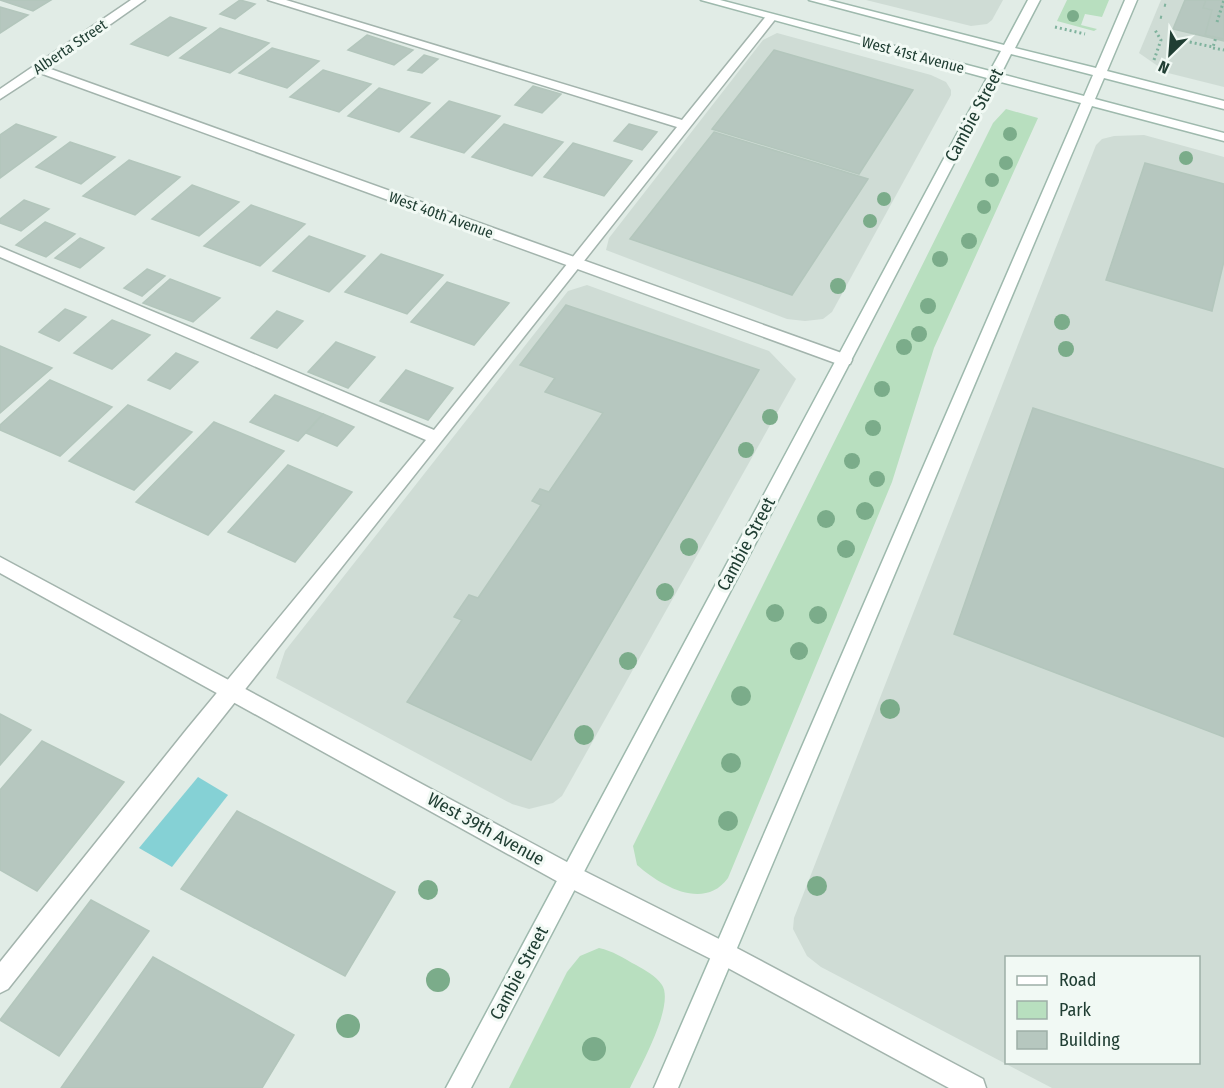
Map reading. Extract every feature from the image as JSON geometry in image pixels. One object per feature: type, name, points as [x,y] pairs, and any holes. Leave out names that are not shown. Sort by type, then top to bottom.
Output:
[{"type":"main road","name":"Alberta Street","points":[[0,94],[139,0]]},
{"type":"main road","points":[[274,0],[685,125]]},
{"type":"main road","name":"West 41st Avenue","points":[[706,0],[1224,137]]},
{"type":"main road","name":"West 41st Avenue","points":[[815,0],[1224,105]]},
{"type":"main road","name":"Cambie Street","points":[[458,1088],[1035,0]]},
{"type":"main road","points":[[666,1088],[1131,0]]},
{"type":"main road","points":[[0,981],[437,438],[771,17]]},
{"type":"main road","name":"West 40th Avenue","points":[[39,69],[844,360]]},
{"type":"main road","points":[[0,252],[437,438]]},
{"type":"main road","name":"West 39th Avenue","points":[[0,564],[570,876],[723,953],[974,1088]]},
{"type":"path","points":[[1217,22],[1224,0]]},
{"type":"path","points":[[1160,17],[1164,18]]},
{"type":"path","points":[[1055,27],[1095,36]]},
{"type":"path","points":[[1154,60],[1161,40],[1155,30]]},
{"type":"path","points":[[1213,48],[1216,37]]},
{"type":"path","points":[[1180,40],[1224,50]]},
{"type":"shaded area","points":[[866,0],[1003,0],[992,20],[987,24],[971,26]]},
{"type":"shaded area","points":[[1161,0],[1224,0],[1224,87],[1168,73],[1139,53]]},
{"type":"shaded area","points":[[777,33],[931,75],[946,82],[951,90],[951,95],[832,312],[823,319],[805,321],[787,319],[606,250],[609,238],[763,40]]},
{"type":"shaded area","points":[[1144,135],[1224,157],[1224,1088],[1052,1088],[1006,1064],[1200,1064],[1200,956],[1005,956],[1005,1063],[821,967],[807,956],[793,929],[794,918],[1096,145],[1102,139],[1114,136]]},
{"type":"shaded area","points":[[587,285],[769,351],[796,379],[562,796],[553,803],[529,809],[512,804],[276,678],[285,651],[568,291]]},
{"type":"green space","points":[[1067,0],[1109,0],[1102,17],[1085,14],[1081,25],[1097,29],[1094,31],[1057,21]]},
{"type":"green space","points":[[1006,109],[1038,118],[934,348],[892,482],[728,878],[718,888],[707,893],[682,892],[670,887],[637,865],[633,846],[993,123]]},
{"type":"green space","points":[[599,948],[618,955],[650,974],[662,985],[665,994],[664,1007],[655,1036],[630,1088],[509,1088],[567,972],[580,956]]},
{"type":"water","points":[[198,777],[228,795],[172,867],[139,848]]},
{"type":"building","points":[[0,0],[51,0],[33,11]]},
{"type":"building","points":[[240,0],[255,4],[235,19],[220,14]]},
{"type":"building","points":[[1185,0],[1224,0],[1224,41],[1173,29]]},
{"type":"building","points":[[1206,0],[1224,0],[1224,39],[1205,35],[1212,10],[1203,8]]},
{"type":"building","points":[[0,7],[28,15],[0,33]]},
{"type":"building","points":[[170,17],[206,28],[168,56],[131,44]]},
{"type":"building","points":[[220,28],[269,43],[230,73],[180,58]]},
{"type":"building","points":[[367,35],[413,50],[394,65],[348,50]]},
{"type":"building","points":[[272,48],[319,61],[287,88],[239,73]]},
{"type":"building","points":[[774,50],[913,90],[859,174],[712,129]]},
{"type":"building","points":[[424,55],[438,59],[422,73],[408,70]]},
{"type":"building","points":[[323,70],[371,84],[339,112],[290,97]]},
{"type":"building","points":[[533,86],[561,94],[542,113],[515,105]]},
{"type":"building","points":[[379,88],[430,103],[399,132],[348,116]]},
{"type":"building","points":[[449,101],[500,116],[464,153],[411,137]]},
{"type":"building","points":[[16,124],[56,137],[0,178],[0,135]]},
{"type":"building","points":[[504,124],[563,142],[532,176],[472,157]]},
{"type":"building","points":[[629,124],[657,132],[642,150],[614,141]]},
{"type":"building","points":[[714,132],[868,179],[792,295],[630,239]]},
{"type":"building","points":[[70,142],[115,157],[81,184],[36,167]]},
{"type":"building","points":[[573,143],[632,161],[604,196],[544,177]]},
{"type":"building","points":[[129,160],[180,177],[135,215],[83,196]]},
{"type":"building","points":[[1145,163],[1224,184],[1224,261],[1212,311],[1106,280]]},
{"type":"building","points":[[192,185],[239,202],[199,236],[152,219]]},
{"type":"building","points":[[24,200],[49,209],[21,231],[0,223],[0,219]]},
{"type":"building","points":[[251,205],[305,224],[260,266],[204,246]]},
{"type":"building","points":[[45,222],[75,234],[46,257],[16,245]]},
{"type":"building","points":[[309,236],[365,256],[329,292],[273,271]]},
{"type":"building","points":[[80,238],[104,248],[80,268],[55,258]]},
{"type":"building","points":[[381,254],[443,275],[407,314],[345,292]]},
{"type":"building","points":[[147,269],[165,276],[142,296],[124,288]]},
{"type":"building","points":[[170,279],[220,298],[193,322],[143,303]]},
{"type":"building","points":[[447,282],[509,303],[474,345],[411,322]]},
{"type":"building","points":[[566,305],[759,370],[531,760],[407,702],[462,620],[454,617],[469,595],[478,598],[541,505],[532,501],[540,489],[549,492],[603,413],[545,392],[555,378],[520,365]]},
{"type":"building","points":[[65,309],[86,317],[59,341],[39,332]]},
{"type":"building","points":[[277,311],[303,321],[277,348],[251,338]]},
{"type":"building","points":[[112,320],[150,335],[112,369],[74,353]]},
{"type":"building","points":[[336,342],[375,357],[348,388],[308,372]]},
{"type":"building","points":[[0,346],[52,368],[0,413]]},
{"type":"building","points":[[176,353],[198,362],[170,389],[148,380]]},
{"type":"building","points":[[406,370],[453,388],[428,420],[380,401]]},
{"type":"building","points":[[50,380],[112,407],[60,456],[0,430],[0,425]]},
{"type":"building","points":[[275,395],[323,414],[298,441],[250,422]]},
{"type":"building","points":[[128,405],[192,432],[134,490],[69,461]]},
{"type":"building","points":[[1033,408],[1224,469],[1224,737],[954,634]]},
{"type":"building","points":[[323,414],[354,427],[337,446],[306,433]]},
{"type":"building","points":[[214,422],[284,451],[208,535],[136,502]]},
{"type":"building","points":[[288,465],[352,492],[295,562],[228,532]]},
{"type":"building","points":[[0,714],[31,730],[0,765]]},
{"type":"building","points":[[42,741],[124,782],[37,891],[0,870],[0,790]]},
{"type":"building","points":[[237,811],[395,892],[345,976],[181,889]]},
{"type":"building","points":[[91,900],[149,931],[59,1056],[0,1020]]},
{"type":"building","points":[[153,957],[294,1035],[262,1088],[61,1088]]}]
